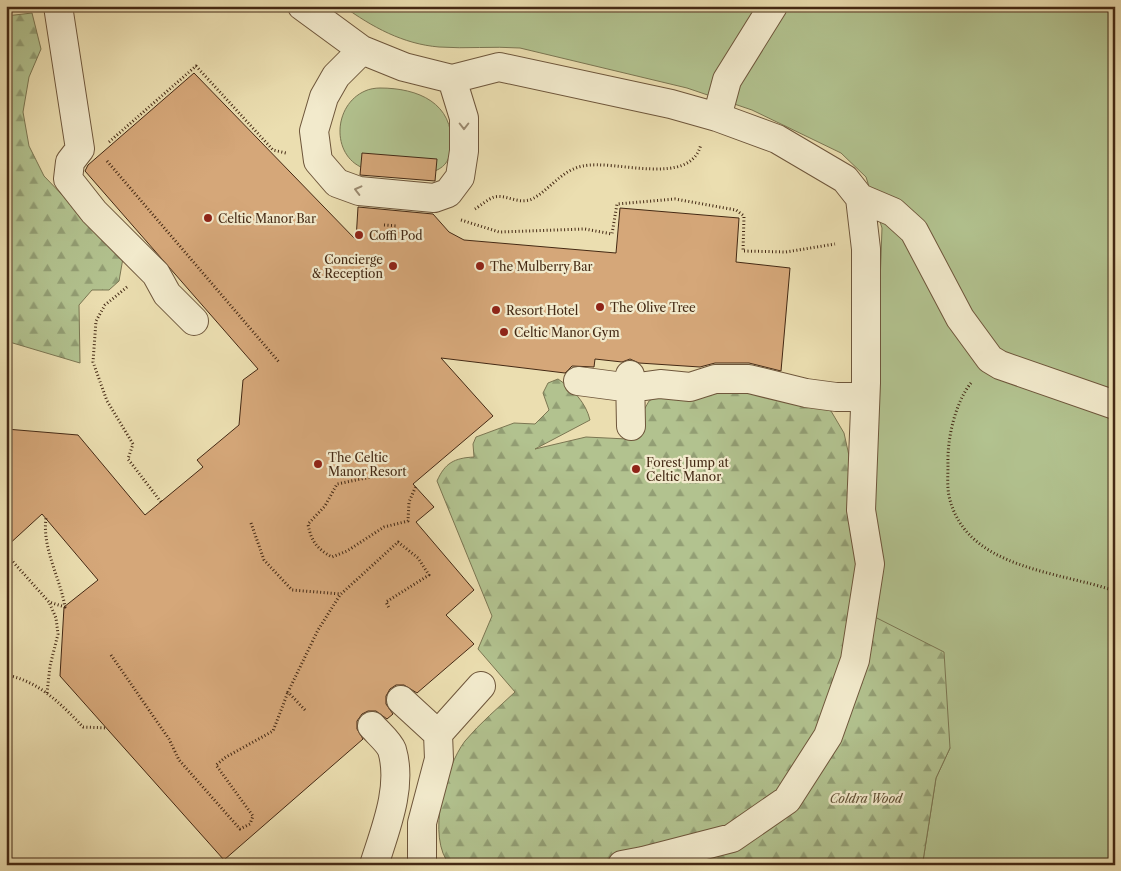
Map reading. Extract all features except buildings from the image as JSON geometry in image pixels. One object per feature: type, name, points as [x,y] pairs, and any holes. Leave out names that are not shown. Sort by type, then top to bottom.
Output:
[{"type":"lane","points":[[58,6],[80,149],[70,162],[68,179],[94,212],[156,274],[168,294],[194,321]]},
{"type":"lane","points":[[302,6],[362,50],[404,67],[452,80],[499,67],[671,104],[712,115],[777,139],[845,179],[860,198],[893,212],[914,231],[960,318],[990,358],[1009,368],[1115,405]]},
{"type":"lane","points":[[712,115],[727,80],[773,6]]},
{"type":"lane","points":[[362,50],[336,76],[324,97],[314,131],[318,161],[337,183],[359,191],[434,198],[448,193],[460,176],[464,151],[464,118],[452,80]]},
{"type":"lane","points":[[622,865],[643,862],[732,838],[787,800],[828,736],[855,660],[870,564],[860,510],[865,397],[866,249],[860,198]]},
{"type":"lane","points":[[578,381],[630,381],[690,387],[715,379],[749,379],[806,393],[836,397],[865,397]]},
{"type":"lane","points":[[630,381],[631,426]]},
{"type":"lane","points":[[422,865],[422,823],[439,759],[438,734],[482,686]]},
{"type":"lane","points":[[401,700],[438,734]]},
{"type":"lane","points":[[372,726],[391,748],[397,776],[388,820],[374,865]]},
{"type":"path","points":[[106,145],[196,66],[273,150],[292,154]]},
{"type":"path","points":[[473,210],[494,197],[517,201],[530,200],[568,171],[582,166],[658,169],[686,165],[696,157],[712,115]]},
{"type":"path","points":[[105,158],[279,362]]},
{"type":"path","points":[[460,219],[499,232],[585,229],[612,234],[617,204],[675,199],[722,206],[736,210],[744,216],[743,251],[786,252],[819,248],[864,234]]},
{"type":"path","points":[[452,221],[467,215]]},
{"type":"path","points":[[390,227],[399,226]]},
{"type":"path","points":[[147,266],[128,287],[105,305],[96,321],[93,362],[107,401],[133,444],[128,459],[161,502]]},
{"type":"path","points":[[990,358],[963,393],[947,449],[949,496],[958,519],[977,542],[1016,565],[1115,590]]},
{"type":"path","points":[[390,473],[337,484],[325,506],[308,524],[311,540],[321,551],[332,557],[347,551],[384,527],[408,521],[409,502],[416,486]]},
{"type":"path","points":[[46,518],[44,531],[48,550],[56,571],[64,608],[49,602]]},
{"type":"path","points":[[251,523],[264,560],[292,590],[340,594]]},
{"type":"path","points":[[111,655],[170,739],[179,760],[240,829],[250,824],[253,816],[216,766],[226,757],[273,731],[288,692],[318,630],[340,594],[398,542],[418,558],[429,575],[386,602],[389,608]]},
{"type":"path","points":[[6,554],[49,602],[56,618],[58,634],[50,666],[47,693]]},
{"type":"path","points":[[6,675],[24,678],[47,693],[84,727],[107,728]]},
{"type":"path","points":[[288,692],[304,710]]},
{"type":"green space","points":[[343,6],[1115,6],[1115,865],[932,865],[923,861],[936,778],[950,748],[863,611],[866,383],[880,284],[882,228],[866,177],[841,153],[752,110],[687,88],[520,48],[439,47],[413,42],[388,33],[365,21]]},
{"type":"green space","points":[[32,13],[41,49],[29,77],[23,112],[29,146],[44,176],[123,258],[119,281],[109,290],[92,290],[79,305],[80,363],[6,341],[6,16]]},
{"type":"green space","points":[[380,88],[408,91],[420,95],[440,109],[447,119],[451,146],[447,161],[442,167],[435,171],[363,168],[353,162],[345,152],[341,142],[340,130],[342,118],[347,107],[354,98],[365,91]]},
{"type":"green space","name":"Coldra Wood","points":[[558,379],[578,397],[590,420],[535,449],[586,437],[627,439],[643,427],[640,417],[649,401],[665,392],[718,383],[812,402],[831,411],[844,433],[861,510],[863,611],[944,652],[950,748],[936,778],[923,861],[932,865],[450,865],[443,853],[439,838],[439,821],[445,785],[451,768],[465,741],[515,692],[478,649],[492,616],[437,481],[443,470],[451,463],[456,460],[474,457],[473,444],[476,437],[514,423],[535,424],[549,410],[543,393],[548,383]]},
{"type":"place","name":"Celtic Manor Bar","points":[[208,218]]},
{"type":"place","name":"Coffi Pod","points":[[359,235]]},
{"type":"place","name":"Concierge & Reception","points":[[393,266]]},
{"type":"place","name":"The Mulberry Bar","points":[[480,266]]},
{"type":"place","name":"The Olive Tree","points":[[600,307]]},
{"type":"place","name":"Resort Hotel","points":[[496,310]]},
{"type":"place","name":"Celtic Manor Gym","points":[[504,332]]},
{"type":"place","name":"The Celtic Manor Resort","points":[[318,464]]},
{"type":"place","name":"Forest Jump at Celtic Manor","points":[[636,469]]}]
